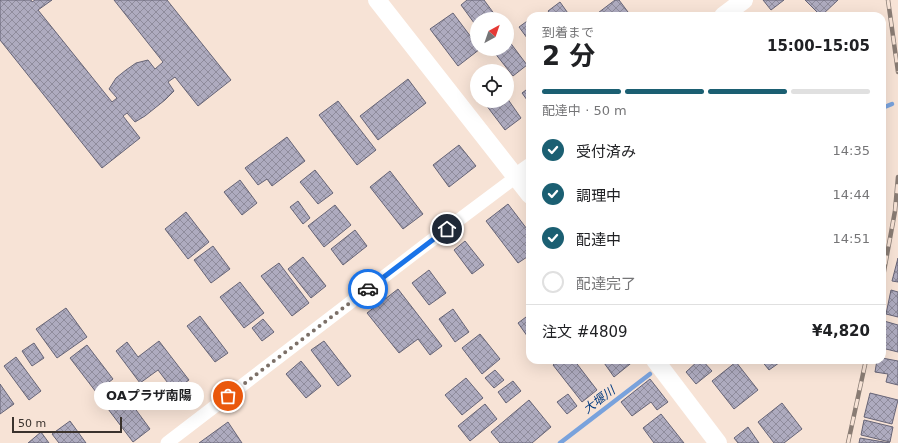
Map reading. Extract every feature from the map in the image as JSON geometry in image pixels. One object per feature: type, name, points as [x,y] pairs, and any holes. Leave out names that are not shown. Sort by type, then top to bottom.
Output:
[{"type":"street","points":[[377,0],[523,172],[526,182]]},
{"type":"street","points":[[728,12],[744,0]]},
{"type":"street","points":[[167,443],[523,172]]},
{"type":"street","points":[[658,364],[718,443]]},
{"type":"building","points":[[0,0],[31,0],[32,2],[35,0],[52,0],[38,10],[112,102],[117,98],[109,89],[116,78],[126,70],[136,63],[148,60],[155,69],[163,62],[114,0],[167,0],[231,80],[198,106],[175,77],[168,82],[174,91],[145,116],[135,122],[127,113],[123,116],[140,138],[102,168],[0,40]]},
{"type":"building","points":[[467,0],[484,0],[493,12],[470,12],[470,17],[461,5]]},
{"type":"building","points":[[615,0],[619,0],[628,12],[599,12]]},
{"type":"building","points":[[763,0],[784,0],[771,10]]},
{"type":"building","points":[[805,0],[838,0],[825,12],[817,12]]},
{"type":"building","points":[[560,2],[567,12],[549,12],[548,11]]},
{"type":"building","points":[[453,13],[470,36],[471,56],[458,66],[430,29]]},
{"type":"building","points":[[526,22],[526,37],[519,27]]},
{"type":"building","points":[[514,48],[526,66],[514,75],[514,64],[504,64],[497,56],[514,56]]},
{"type":"building","points":[[408,79],[426,103],[378,140],[360,116]]},
{"type":"building","points":[[526,90],[526,98],[522,93]]},
{"type":"building","points":[[338,101],[376,150],[357,165],[319,115]]},
{"type":"building","points":[[488,108],[514,108],[521,118],[505,130]]},
{"type":"building","points":[[287,137],[305,161],[272,186],[267,179],[258,185],[245,168]]},
{"type":"building","points":[[459,145],[476,166],[449,187],[433,165]]},
{"type":"building","points":[[315,170],[333,193],[318,204],[300,182]]},
{"type":"building","points":[[390,171],[423,214],[403,229],[370,187]]},
{"type":"building","points":[[240,180],[257,203],[242,215],[224,192]]},
{"type":"building","points":[[298,201],[310,218],[303,224],[290,207]]},
{"type":"building","points":[[508,204],[526,228],[526,258],[518,263],[486,221]]},
{"type":"building","points":[[335,205],[351,225],[324,247],[308,226]]},
{"type":"building","points":[[186,212],[209,242],[188,259],[165,229]]},
{"type":"building","points":[[355,230],[367,246],[343,265],[331,249]]},
{"type":"building","points":[[465,241],[484,265],[472,274],[454,250]]},
{"type":"building","points":[[213,246],[230,269],[211,283],[194,260]]},
{"type":"building","points":[[303,257],[326,286],[311,298],[288,269]]},
{"type":"building","points":[[898,258],[898,282],[892,281]]},
{"type":"building","points":[[279,263],[309,303],[292,316],[261,276]]},
{"type":"building","points":[[429,270],[446,293],[429,305],[412,283]]},
{"type":"building","points":[[240,282],[264,313],[244,328],[220,297]]},
{"type":"building","points":[[398,289],[442,346],[430,355],[418,339],[399,353],[367,313]]},
{"type":"building","points":[[891,290],[898,292],[898,317],[886,314]]},
{"type":"building","points":[[66,308],[87,337],[57,358],[36,329]]},
{"type":"building","points":[[453,309],[469,332],[455,342],[439,319]]},
{"type":"building","points":[[200,316],[228,353],[215,362],[187,326]]},
{"type":"building","points":[[526,317],[526,334],[518,323]]},
{"type":"building","points":[[263,319],[274,332],[262,341],[252,328]]},
{"type":"building","points":[[886,322],[898,325],[898,352],[886,349]]},
{"type":"building","points":[[480,334],[500,359],[482,374],[462,348]]},
{"type":"building","points":[[159,341],[189,380],[174,391],[158,370],[140,383],[116,351],[127,342],[138,357]]},
{"type":"building","points":[[324,341],[351,376],[338,386],[311,350]]},
{"type":"building","points":[[34,343],[44,358],[32,366],[22,351]]},
{"type":"building","points":[[87,345],[113,379],[96,392],[70,358]]},
{"type":"building","points":[[16,357],[41,391],[29,400],[4,366]]},
{"type":"building","points":[[886,359],[898,361],[898,385],[886,382],[888,374],[875,372],[876,364],[886,364]]},
{"type":"building","points":[[301,361],[321,386],[306,398],[286,374]]},
{"type":"building","points":[[577,364],[597,390],[582,402],[553,365]]},
{"type":"building","points":[[605,364],[630,364],[614,377]]},
{"type":"building","points":[[695,364],[706,364],[712,371],[696,384],[686,372]]},
{"type":"building","points":[[733,364],[738,364],[758,390],[734,409],[712,381]]},
{"type":"building","points":[[764,364],[777,364],[769,370]]},
{"type":"building","points":[[495,370],[504,380],[494,388],[485,378]]},
{"type":"building","points":[[466,378],[483,398],[462,415],[445,395]]},
{"type":"building","points":[[650,379],[668,402],[657,410],[651,402],[632,416],[621,402]]},
{"type":"building","points":[[513,381],[521,391],[506,403],[498,392]]},
{"type":"building","points":[[0,384],[14,404],[0,414]]},
{"type":"building","points":[[120,388],[150,429],[133,442],[102,401]]},
{"type":"building","points":[[870,393],[898,400],[892,424],[864,417]]},
{"type":"building","points":[[568,394],[577,406],[567,414],[557,402]]},
{"type":"building","points":[[529,400],[551,427],[532,443],[500,443],[491,432]]},
{"type":"building","points":[[782,403],[802,429],[784,443],[774,443],[758,422]]},
{"type":"building","points":[[485,404],[497,419],[470,441],[458,426]]},
{"type":"building","points":[[661,414],[684,443],[654,443],[643,428]]},
{"type":"building","points":[[864,420],[893,427],[890,442],[861,435]]},
{"type":"building","points":[[70,421],[86,443],[59,443],[52,434]]},
{"type":"building","points":[[228,422],[242,443],[199,443]]},
{"type":"building","points":[[748,427],[759,443],[738,443],[734,438]]},
{"type":"building","points":[[41,432],[49,443],[28,443]]},
{"type":"building","points":[[860,438],[890,443],[859,443]]},
{"type":"waterway","name":"大堰川","points":[[886,106],[892,104]]},
{"type":"waterway","name":"大堰川","points":[[560,443],[650,374]]},
{"type":"railway","points":[[888,0],[898,72]]},
{"type":"railway","points":[[886,260],[895,211],[898,177]]},
{"type":"railway","points":[[848,443],[865,364]]},
{"type":"way so far","points":[[228,396],[368,289]]},
{"type":"place","name":"OAプラザ南陽","points":[[228,396]]},
{"type":"route","points":[[368,289],[447,229]]}]
